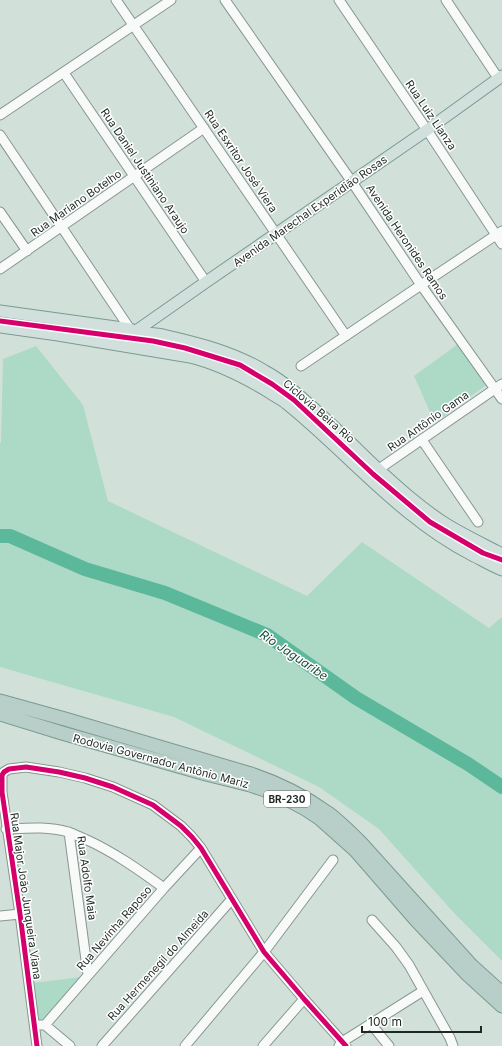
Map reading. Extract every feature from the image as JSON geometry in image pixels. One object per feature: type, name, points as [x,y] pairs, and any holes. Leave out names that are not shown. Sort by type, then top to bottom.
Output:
[{"type":"highway","name":"Rodovia Governador Antônio Mariz","points":[[0,701],[251,774],[272,781],[315,804],[329,813],[362,844],[471,965],[502,993]]},
{"type":"highway","name":"Rodovia Governador Antônio Mariz","points":[[0,714],[198,772],[250,785],[285,798],[307,810],[319,818],[356,851],[416,920],[468,975],[502,1006]]},
{"type":"main road","name":"Avenida Marechal Experidião Rosas","points":[[117,345],[133,330],[352,182],[500,77]]},
{"type":"main road","points":[[0,311],[161,335],[189,341],[240,357],[266,371],[298,394],[413,500],[445,523],[502,554]]},
{"type":"main road","points":[[0,327],[190,357],[203,360],[244,378],[286,403],[368,478],[429,530],[462,550],[502,570]]},
{"type":"main road","points":[[189,341],[184,348],[190,357]]},
{"type":"street","name":"Rua Esxritor José Viera","points":[[116,0],[346,336]]},
{"type":"street","points":[[0,115],[171,0]]},
{"type":"street","name":"Avenida Heronides Ramos","points":[[225,0],[352,182],[421,285],[498,386],[502,399]]},
{"type":"street","name":"Rua Luiz Lianza","points":[[339,0],[499,233],[502,244]]},
{"type":"street","points":[[446,0],[500,77]]},
{"type":"street","name":"Rua Daniel Justiniano Araujo","points":[[64,73],[206,282]]},
{"type":"street","name":"Rua Mariano Botelho","points":[[0,269],[204,128]]},
{"type":"street","points":[[0,135],[133,330]]},
{"type":"street","points":[[0,212],[27,251]]},
{"type":"street","points":[[301,366],[499,233]]},
{"type":"street","name":"Rua Antônio Gama","points":[[368,478],[498,386]]},
{"type":"street","points":[[422,440],[478,522]]},
{"type":"street","name":"Rua Major João Junqueira Viana","points":[[37,1046],[20,914],[6,829],[2,792],[2,775],[6,770],[26,767],[59,772],[113,787],[153,805],[181,826],[192,836],[201,848]]},
{"type":"street","points":[[6,829],[50,828],[69,832],[120,857],[164,888]]},
{"type":"street","name":"Rua Adolfo Maia","points":[[69,832],[88,975]]},
{"type":"street","points":[[201,848],[264,952],[342,1045],[371,1024],[423,991]]},
{"type":"street","name":"Rua Nevinha Raposo","points":[[45,1025],[164,888],[201,848]]},
{"type":"street","points":[[185,1046],[264,952],[333,860]]},
{"type":"street","name":"Rua Hermenegil do Almeida","points":[[102,1046],[232,899]]},
{"type":"street","points":[[0,916],[20,914]]},
{"type":"street","points":[[372,920],[396,948],[413,972],[453,1046]]},
{"type":"street","points":[[263,1046],[304,999]]},
{"type":"street","points":[[34,1024],[45,1025],[70,1046]]},
{"type":"street","points":[[371,1024],[389,1046]]},
{"type":"green space","points":[[458,344],[486,385],[435,423],[414,376]]},
{"type":"green space","points":[[36,346],[83,405],[108,501],[307,596],[362,542],[489,628],[502,617],[502,961],[454,913],[379,829],[319,787],[174,717],[0,667],[0,443],[3,359]]},
{"type":"green space","points":[[81,977],[43,1020],[38,1020],[33,983]]},
{"type":"waterway","name":"Rio Jaguaribe","points":[[0,536],[10,536],[85,569],[165,593],[267,635],[356,698],[468,764],[502,787]]},
{"type":"cycle path","name":"Ciclovia Beira Rio","points":[[0,321],[153,341],[185,348],[240,365],[272,384],[294,400],[373,474],[430,522],[483,553],[502,560]]},
{"type":"cycle path","points":[[37,1046],[2,792],[2,775],[4,772],[9,769],[26,767],[59,772],[113,787],[153,805],[181,826],[201,848],[264,952],[346,1046]]}]
